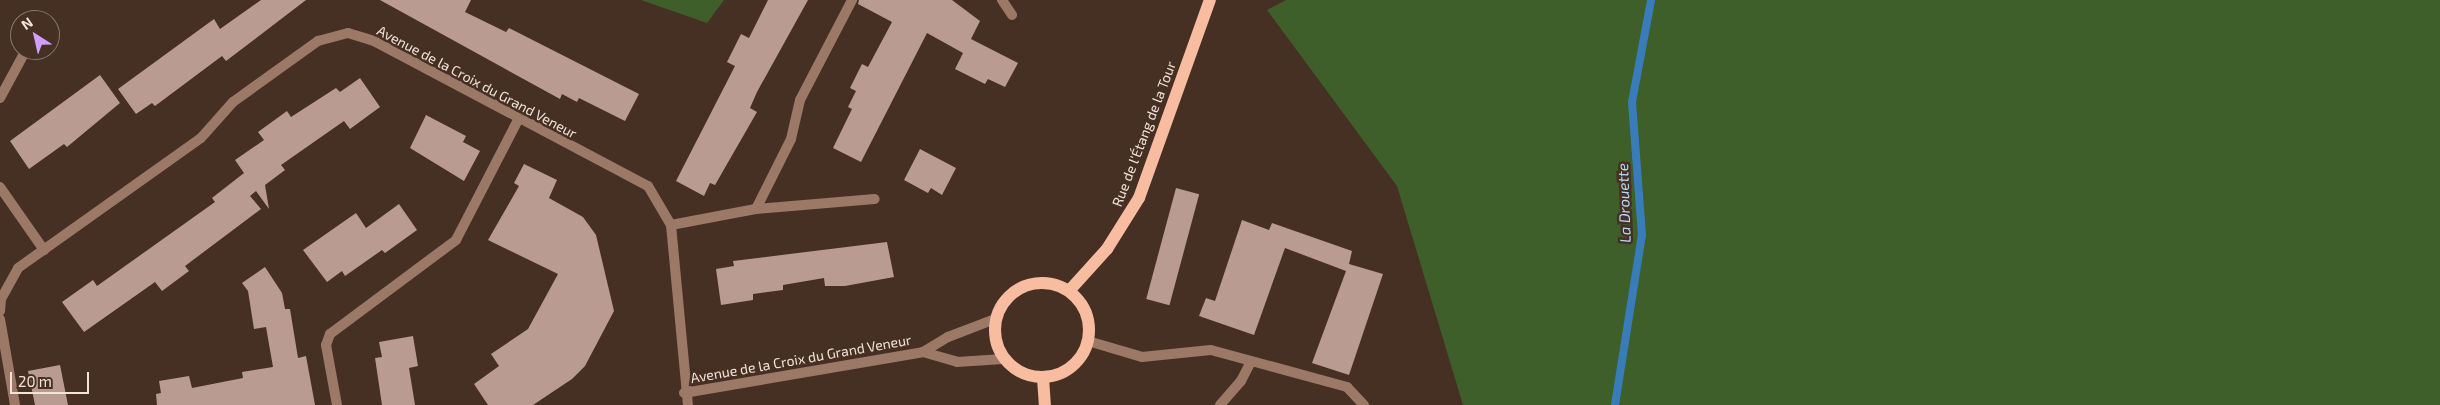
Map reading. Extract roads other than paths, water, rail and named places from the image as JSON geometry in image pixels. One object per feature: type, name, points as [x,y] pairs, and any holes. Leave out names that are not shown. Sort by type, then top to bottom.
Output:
[{"type":"main road","name":"Rue de l'Étang de la Tour","points":[[1069,292],[1107,249],[1139,198],[1210,0]]},
{"type":"main road","points":[[1040,283],[1069,292],[1086,313],[1088,341],[1072,367],[1043,378],[1028,376],[1003,359],[995,340],[995,319],[1001,305],[1025,286],[1040,283]]},
{"type":"main road","points":[[1043,378],[1045,405]]},
{"type":"street","points":[[756,209],[791,139],[800,100],[852,0]]},
{"type":"street","points":[[1002,0],[1012,15]]},
{"type":"street","name":"Avenue de la Croix du Grand Veneur","points":[[0,311],[1,299],[18,268],[201,138],[233,102],[318,41],[334,35],[348,34],[374,41],[648,186],[671,225],[684,333],[684,393],[688,405]]},
{"type":"street","points":[[0,98],[21,60]]},
{"type":"street","points":[[337,405],[326,345],[330,334],[456,240],[519,118]]},
{"type":"street","points":[[0,187],[44,250]]},
{"type":"street","points":[[671,225],[756,209],[875,199]]},
{"type":"street","points":[[0,319],[15,405]]},
{"type":"street","name":"Avenue de la Croix du Grand Veneur","points":[[684,393],[923,352],[948,337],[995,319]]},
{"type":"street","points":[[1088,341],[1142,357],[1211,350],[1347,387],[1364,405]]},
{"type":"street","name":"Avenue de la Croix du Grand Veneur","points":[[923,352],[957,362],[1003,359]]},
{"type":"street","points":[[1220,405],[1241,381],[1250,361]]},
{"type":"waterway","name":"La Drouette","points":[[1615,405],[1642,235],[1632,102],[1651,0]]}]
